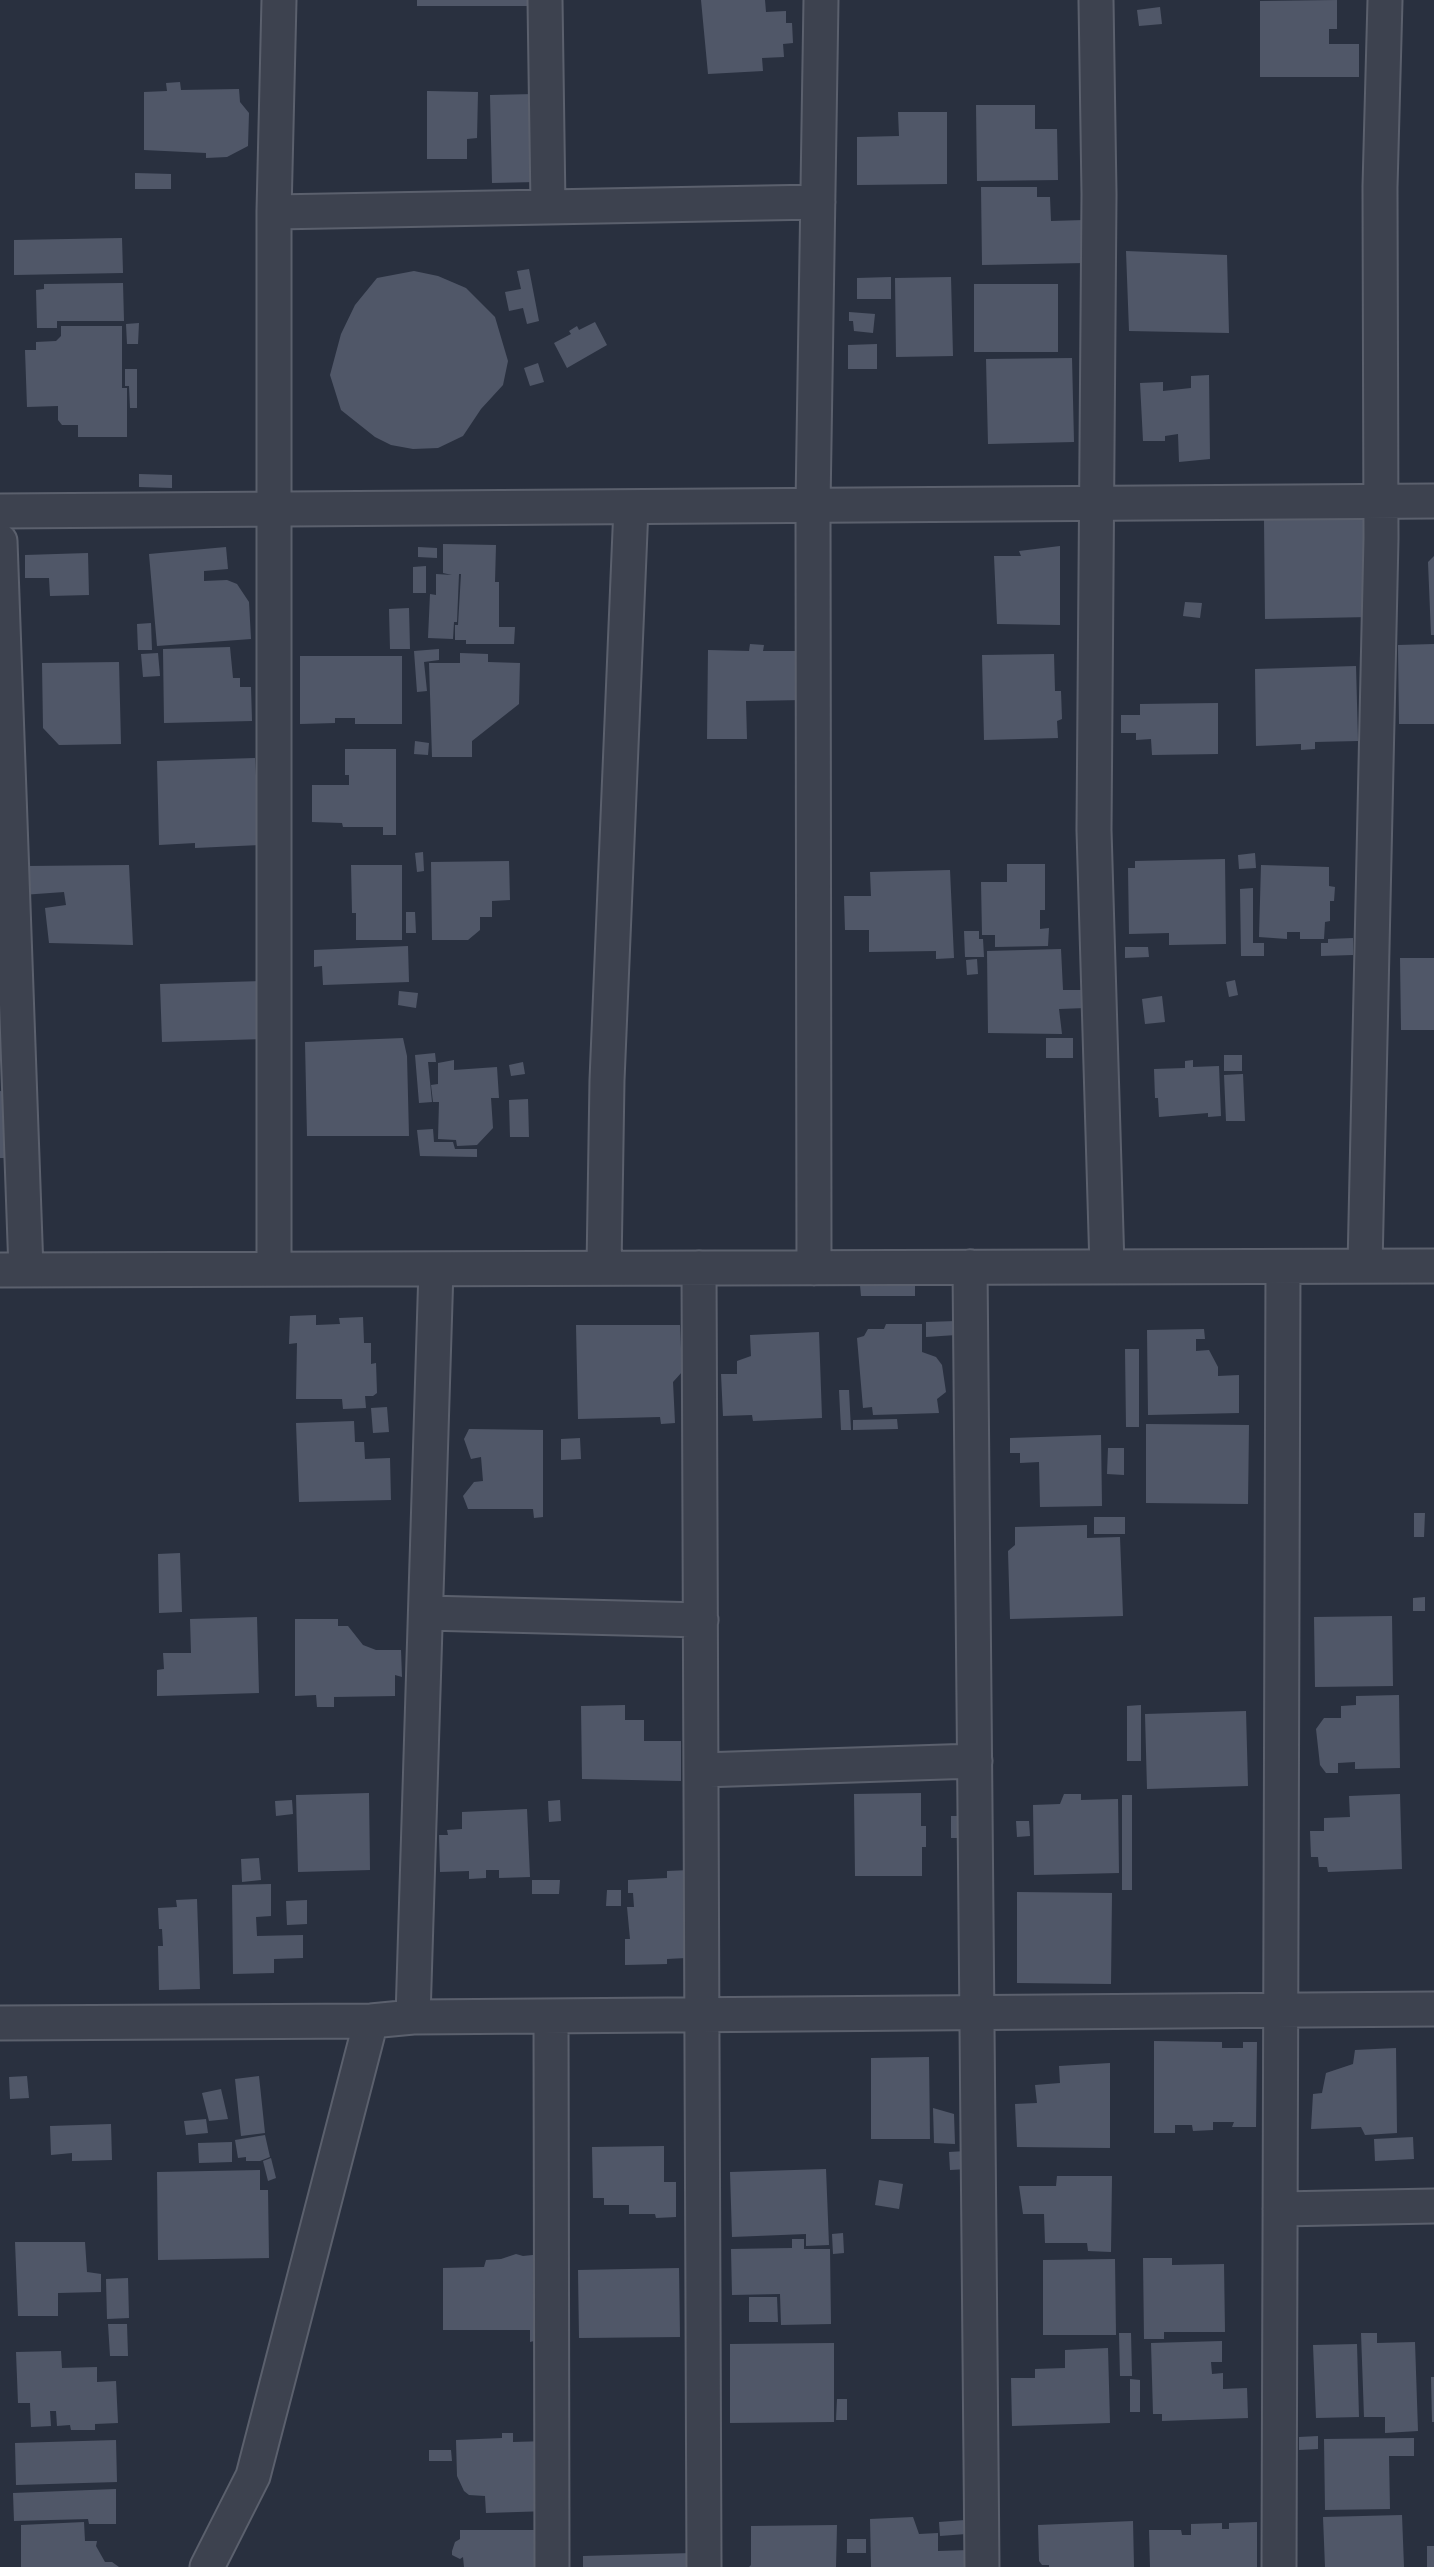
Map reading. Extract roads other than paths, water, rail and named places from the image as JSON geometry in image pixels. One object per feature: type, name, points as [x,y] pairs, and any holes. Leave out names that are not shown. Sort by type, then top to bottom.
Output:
[{"type":"street","points":[[274,1269],[274,212],[279,0]]},
{"type":"street","points":[[545,0],[548,206]]},
{"type":"street","points":[[814,1268],[813,505],[821,0]]},
{"type":"street","points":[[1096,0],[1098,194],[1094,830],[1107,1267]]},
{"type":"street","points":[[1365,1266],[1381,501],[1380,187],[1384,0]]},
{"type":"street","points":[[274,212],[818,202]]},
{"type":"street","points":[[0,511],[1434,501]]},
{"type":"street","points":[[604,1268],[607,1080],[631,507]]},
{"type":"street","points":[[0,541],[13,1270],[1434,1266]]},
{"type":"street","points":[[1279,2567],[1283,1266]]},
{"type":"street","points":[[970,1267],[982,2567]]},
{"type":"street","points":[[699,1268],[704,2567]]},
{"type":"street","points":[[412,2017],[436,1269]]},
{"type":"street","points":[[426,1613],[701,1620]]},
{"type":"street","points":[[702,1770],[975,1761]]},
{"type":"street","points":[[0,2022],[371,2021],[412,2017],[1434,2009]]},
{"type":"street","points":[[551,2016],[552,2567]]},
{"type":"street","points":[[207,2567],[253,2476],[371,2021]]},
{"type":"street","points":[[1280,2209],[1434,2206]]}]
